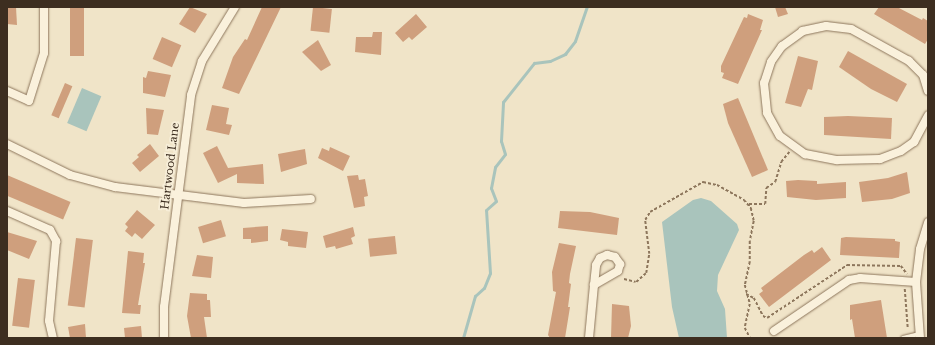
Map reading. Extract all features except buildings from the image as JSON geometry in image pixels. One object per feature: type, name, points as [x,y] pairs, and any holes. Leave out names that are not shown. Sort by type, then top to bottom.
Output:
[{"type":"street","points":[[7,91],[29,101],[44,53],[44,7]]},
{"type":"street","name":"Hartwood Lane","points":[[164,338],[164,307],[177,195],[193,85],[210,46],[235,7]]},
{"type":"street","points":[[928,91],[923,75],[909,61],[850,29],[826,26],[803,31],[782,46],[771,62],[764,83],[767,113],[780,136],[805,154],[837,160],[880,160],[914,142],[926,130],[928,116]]},
{"type":"street","points":[[7,144],[84,180],[115,187],[244,203],[311,199]]},
{"type":"street","points":[[7,210],[50,230],[56,241],[49,321],[53,338]]},
{"type":"street","points":[[920,336],[916,282],[920,249],[928,222]]},
{"type":"street","points":[[589,338],[594,285],[596,265],[600,258],[607,255],[615,257],[620,264],[616,274],[594,285]]},
{"type":"street","points":[[774,331],[849,280],[860,278],[916,282]]},
{"type":"lane","points":[[903,338],[920,336]]},
{"type":"path","points":[[616,274],[631,282],[644,278],[649,254],[645,227],[646,215],[703,182],[717,185],[748,204],[765,204],[766,188],[774,182],[782,162],[794,146]]},
{"type":"path","points":[[748,204],[754,220],[750,242],[751,256],[745,285],[750,304],[745,328],[750,338]]},
{"type":"water","points":[[82,88],[101,96],[86,131],[67,123]]},
{"type":"water","points":[[701,198],[711,201],[737,224],[739,230],[718,275],[717,291],[725,309],[727,338],[679,338],[672,307],[662,222],[693,200]]},
{"type":"waterway","points":[[463,338],[475,296],[484,288],[490,273],[486,210],[496,201],[491,188],[495,167],[505,154],[501,141],[503,102],[534,63],[550,61],[565,54],[575,41],[587,7]]}]
